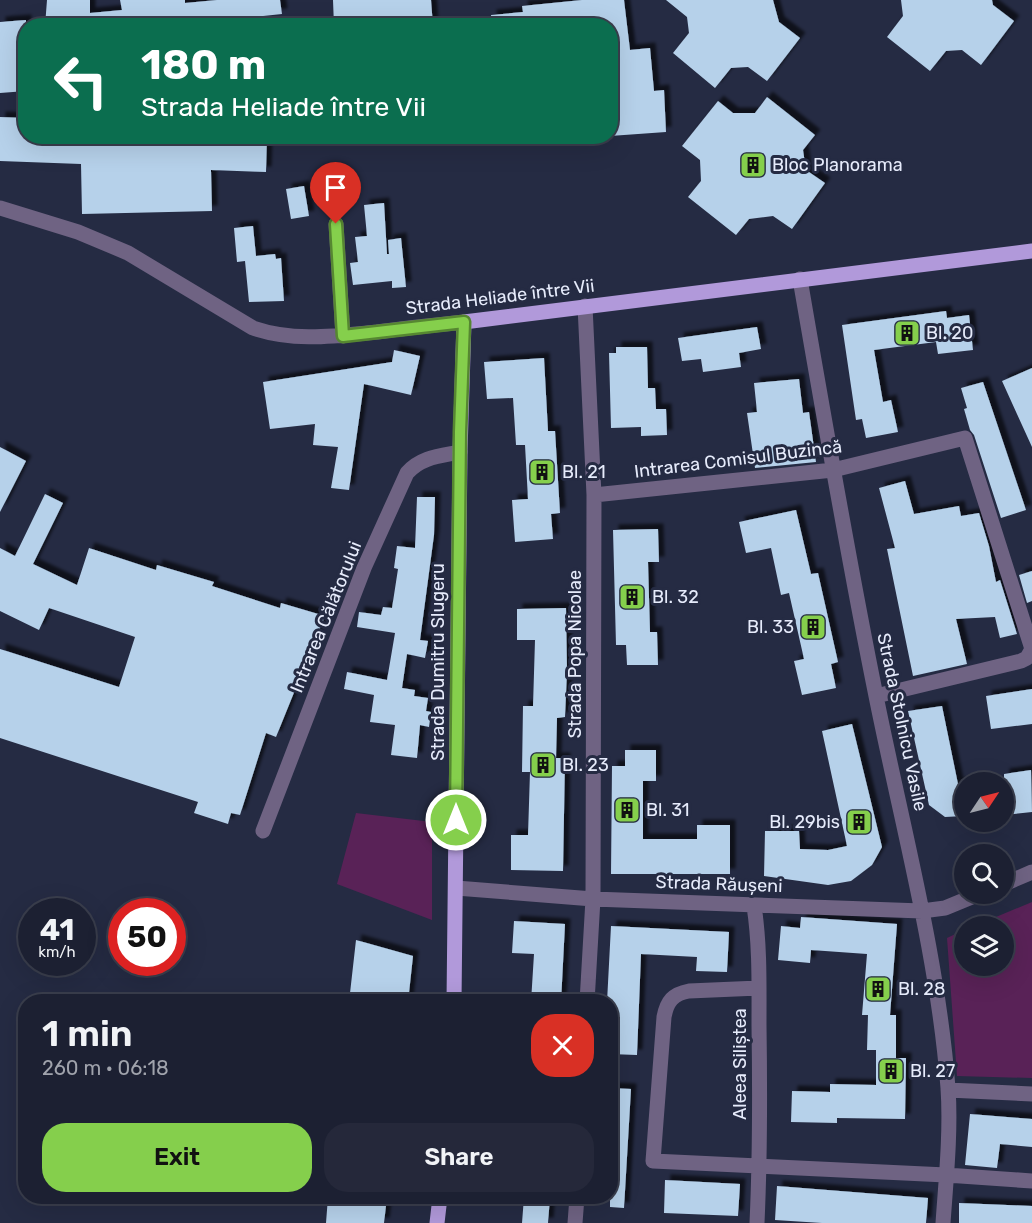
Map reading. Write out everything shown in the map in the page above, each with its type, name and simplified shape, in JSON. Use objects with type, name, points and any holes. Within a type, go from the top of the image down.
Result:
[{"type":"main road","name":"Strada Heliade între Vii","points":[[464,322],[1032,251]]},
{"type":"main road","name":"Strada Dumitru Slugeru","points":[[454,994],[460,452],[464,322]]},
{"type":"main road","points":[[437,1223],[439,1204]]},
{"type":"street","name":"Strada Heliade între Vii","points":[[0,208],[78,232],[128,253],[254,328],[271,334],[291,337],[343,336],[464,322]]},
{"type":"street","points":[[336,224],[343,336]]},
{"type":"street","name":"Strada Stolnicu Vasile","points":[[800,279],[876,696],[922,911],[937,993],[948,1090],[943,1223]]},
{"type":"street","name":"Strada Popa Nicolae","points":[[585,306],[594,495],[593,899],[587,994]]},
{"type":"street","name":"Intrarea Comisul Buzincă","points":[[594,495],[833,470],[965,438],[1032,644],[1030,654],[1021,661],[876,696]]},
{"type":"street","name":"Intrarea Călătorului","points":[[263,831],[364,568],[408,473],[414,465],[424,459],[460,452]]},
{"type":"street","points":[[1014,880],[1032,872]]},
{"type":"street","name":"Strada Răușeni","points":[[456,888],[593,899],[754,906],[922,911],[945,908],[955,904]]},
{"type":"street","name":"Aleea Siliștea","points":[[754,906],[759,988],[758,1223]]},
{"type":"street","points":[[759,988],[689,991],[679,993],[670,999],[664,1017],[653,1161],[1032,1181]]},
{"type":"street","points":[[948,1090],[1032,1094]]},
{"type":"street","points":[[575,1223],[576,1204]]},
{"type":"shaded area","points":[[356,813],[432,822],[432,920],[337,884]]},
{"type":"shaded area","points":[[1032,902],[1032,1078],[957,1076],[947,938],[954,935],[954,976],[1014,976],[1014,916],[998,916]]},
{"type":"building","points":[[47,0],[90,0],[90,13],[122,10],[120,0],[185,0],[185,3],[217,0],[280,0],[282,14],[245,18],[46,18]]},
{"type":"building","points":[[333,0],[431,0],[432,18],[334,18]]},
{"type":"building","points":[[582,0],[624,0],[630,50],[650,48],[654,91],[664,90],[666,132],[618,135],[618,18],[491,18],[491,15],[523,12],[522,6]]},
{"type":"building","points":[[666,0],[773,0],[779,22],[800,38],[767,81],[748,67],[731,68],[715,88],[673,53],[689,33],[687,17]]},
{"type":"building","points":[[901,0],[992,0],[993,5],[1014,21],[981,65],[962,50],[946,51],[930,71],[887,37],[903,16]]},
{"type":"building","points":[[18,21],[18,92],[0,93],[0,22]]},
{"type":"building","name":"Bloc Planorama","points":[[767,97],[815,135],[803,150],[806,170],[825,183],[792,229],[773,216],[749,219],[736,235],[688,197],[701,181],[700,160],[682,146],[718,101],[733,113],[755,113]]},
{"type":"building","points":[[0,117],[18,118],[18,144],[267,144],[266,172],[211,170],[212,211],[82,214],[81,164],[0,161]]},
{"type":"building","points":[[304,186],[309,216],[291,219],[286,189]]},
{"type":"building","points":[[384,203],[387,254],[389,254],[388,240],[401,238],[406,287],[392,288],[392,281],[353,285],[350,263],[358,262],[355,237],[367,236],[364,205]]},
{"type":"building","points":[[253,226],[256,256],[275,254],[276,259],[281,258],[284,301],[249,302],[245,261],[237,262],[234,228]]},
{"type":"building","name":"Bl. 20","points":[[946,311],[947,318],[969,315],[973,350],[938,354],[936,342],[874,350],[883,402],[891,400],[898,432],[866,438],[862,419],[856,420],[842,325]]},
{"type":"building","points":[[757,327],[761,349],[739,353],[741,367],[703,372],[701,359],[682,361],[678,338]]},
{"type":"building","points":[[616,347],[647,347],[648,388],[655,388],[656,409],[666,409],[667,435],[641,436],[641,427],[611,428],[609,353],[616,353]]},
{"type":"building","points":[[394,350],[420,356],[411,395],[364,384],[349,490],[331,488],[338,447],[313,445],[315,424],[270,429],[263,382],[392,362]]},
{"type":"building","name":"Bl. 21","points":[[544,358],[548,431],[555,431],[560,513],[551,514],[553,539],[515,542],[512,500],[528,499],[525,445],[516,445],[513,398],[487,399],[484,362]]},
{"type":"building","points":[[1032,368],[1032,447],[1002,381]]},
{"type":"building","points":[[799,379],[803,413],[809,412],[816,462],[755,468],[747,413],[757,412],[754,383]]},
{"type":"building","points":[[983,382],[1026,510],[1001,518],[974,435],[970,430],[961,388]]},
{"type":"building","points":[[0,447],[26,461],[0,512]]},
{"type":"building","points":[[905,481],[914,514],[959,506],[961,516],[979,513],[989,546],[996,582],[1000,580],[1017,634],[1000,638],[995,617],[956,619],[967,664],[913,676],[887,549],[895,548],[879,488]]},
{"type":"building","points":[[45,494],[63,503],[33,564],[77,585],[89,548],[156,570],[157,565],[214,582],[212,586],[280,608],[281,603],[325,616],[276,737],[266,733],[240,815],[231,813],[228,824],[194,813],[198,802],[0,738],[0,649],[119,687],[135,637],[49,608],[39,630],[0,611],[0,548],[15,556]]},
{"type":"building","points":[[417,497],[435,497],[434,535],[420,640],[428,641],[425,658],[407,654],[402,688],[415,690],[414,696],[428,698],[426,711],[431,712],[429,727],[420,725],[417,758],[391,755],[395,725],[370,722],[374,695],[344,689],[347,672],[387,680],[395,633],[357,627],[359,612],[381,615],[383,607],[392,608],[398,569],[394,568],[397,546],[415,548]]},
{"type":"building","name":"Bl. 33","points":[[796,510],[811,574],[818,573],[838,662],[831,664],[836,688],[802,695],[794,661],[804,659],[789,593],[781,595],[771,548],[746,553],[739,522]]},
{"type":"building","name":"Bl. 32","points":[[658,529],[659,562],[648,562],[650,632],[657,632],[658,665],[627,665],[626,645],[616,645],[613,530]]},
{"type":"building","points":[[1032,571],[1032,601],[1027,603],[1019,575]]},
{"type":"building","name":"Bl. 23","points":[[566,608],[565,717],[557,718],[556,758],[565,758],[563,871],[511,870],[511,835],[528,835],[530,772],[522,772],[523,706],[533,706],[535,640],[517,640],[517,609]]},
{"type":"building","points":[[1032,689],[1032,724],[991,729],[986,696]]},
{"type":"building","points":[[942,706],[956,772],[954,817],[945,817],[929,805],[908,711]]},
{"type":"building","points":[[852,724],[882,847],[872,865],[851,881],[828,885],[764,876],[765,831],[799,831],[800,849],[828,850],[847,846],[822,731]]},
{"type":"building","points":[[625,750],[656,750],[656,781],[643,781],[643,839],[697,839],[697,825],[730,825],[730,874],[611,874],[612,766],[625,766]]},
{"type":"building","points":[[1031,770],[1032,812],[1014,814],[1014,773]]},
{"type":"building","points":[[801,917],[897,924],[890,1015],[896,1015],[896,1058],[906,1058],[905,1119],[837,1118],[837,1123],[791,1122],[792,1091],[830,1092],[830,1084],[876,1085],[876,1050],[867,1050],[868,1015],[862,1015],[867,954],[811,950],[810,963],[778,960],[781,926],[800,928]]},
{"type":"building","points":[[514,921],[565,924],[561,994],[532,994],[534,954],[512,953]]},
{"type":"building","points":[[611,926],[729,932],[727,972],[696,971],[697,957],[641,954],[637,1055],[618,1054],[618,994],[607,994]]},
{"type":"building","points":[[356,940],[413,956],[409,994],[350,994]]},
{"type":"building","points":[[618,1088],[631,1089],[624,1208],[610,1207],[610,1204],[618,1204]]},
{"type":"building","points":[[970,1114],[1032,1119],[1032,1147],[1000,1144],[997,1168],[965,1165]]},
{"type":"building","points":[[665,1180],[740,1184],[738,1216],[664,1213]]},
{"type":"building","points":[[777,1186],[928,1198],[926,1223],[822,1223],[775,1220]]},
{"type":"building","points":[[959,1203],[1032,1206],[1032,1223],[959,1223]]},
{"type":"building","points":[[327,1204],[386,1204],[384,1223],[326,1223]]},
{"type":"building","points":[[523,1204],[549,1204],[548,1223],[522,1223]]},
{"type":"place","name":"Bloc Planorama","points":[[753,165]]},
{"type":"place","name":"Bl. 20","points":[[907,333]]},
{"type":"place","name":"Bl. 21","points":[[542,472]]},
{"type":"place","name":"Bl. 32","points":[[632,597]]},
{"type":"place","name":"Bl. 33","points":[[813,627]]},
{"type":"place","name":"Bl. 23","points":[[543,765]]},
{"type":"place","name":"Bl. 31","points":[[627,810]]},
{"type":"place","name":"Bl. 29bis","points":[[859,822]]},
{"type":"place","name":"Bl. 28","points":[[878,989]]},
{"type":"place","name":"Bl. 27","points":[[891,1071]]},
{"type":"route","points":[[336,224],[343,336],[464,322],[460,432],[456,820]]}]
